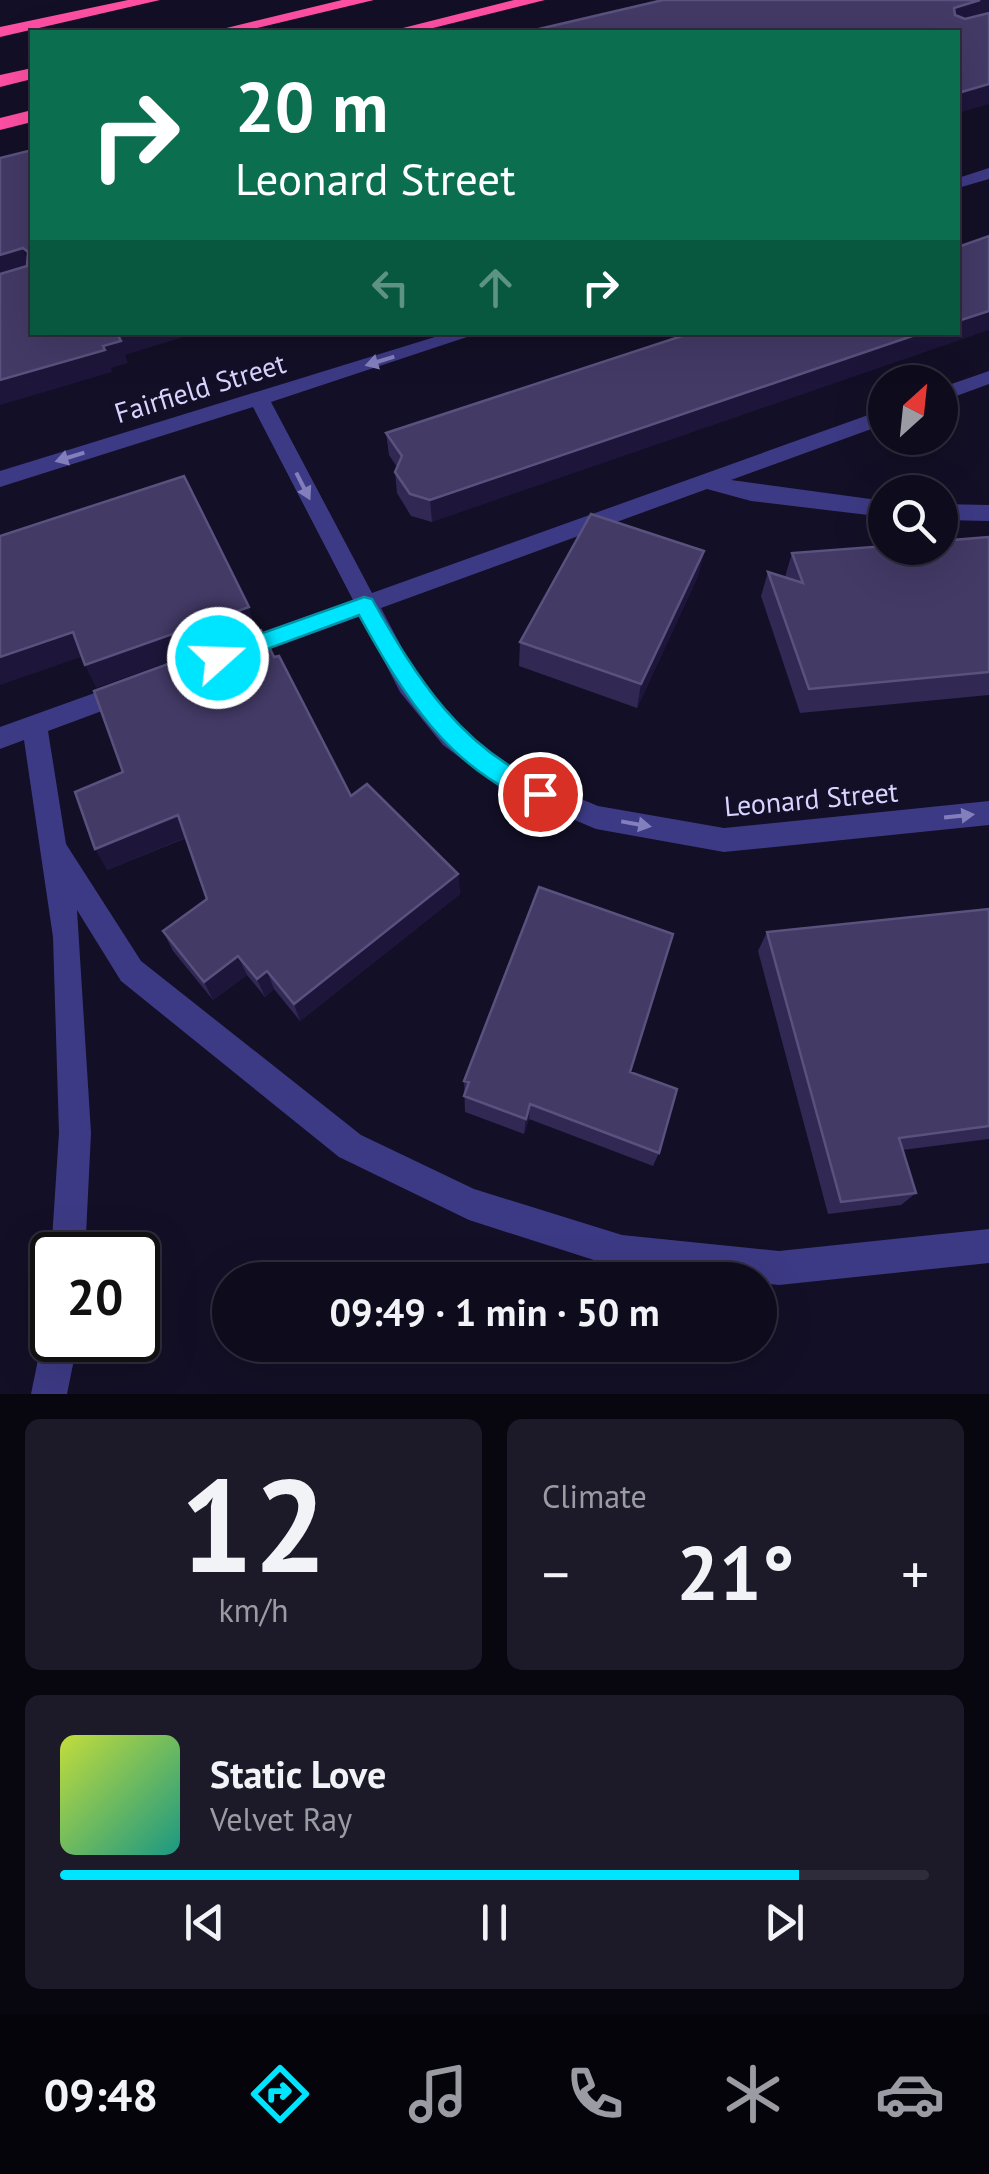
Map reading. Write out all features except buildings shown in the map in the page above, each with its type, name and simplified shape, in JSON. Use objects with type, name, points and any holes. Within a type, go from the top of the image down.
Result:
[{"type":"highway","points":[[0,32],[152,0]]},
{"type":"highway","points":[[228,30],[366,0]]},
{"type":"highway","points":[[405,30],[538,0]]},
{"type":"highway","points":[[0,81],[30,74]]},
{"type":"highway","points":[[0,124],[30,116]]},
{"type":"street","points":[[960,182],[989,173]]},
{"type":"street","name":"Fairfield Street","points":[[0,479],[463,335]]},
{"type":"street","points":[[958,388],[989,377]]},
{"type":"street","name":"Leonard Street","points":[[259,399],[408,685],[452,736],[512,782],[596,817],[724,840],[989,814]]},
{"type":"street","points":[[218,658],[868,422]]},
{"type":"street","points":[[707,481],[751,493],[868,507]]},
{"type":"street","points":[[958,513],[989,514]]},
{"type":"street","points":[[0,738],[144,685]]},
{"type":"street","points":[[34,725],[67,937],[75,1132],[69,1232]]},
{"type":"street","points":[[54,849],[131,971],[350,1146],[469,1204],[622,1252],[779,1268],[989,1246]]},
{"type":"street","points":[[50,1394],[56,1362]]},
{"type":"route","points":[[218,658],[364,605],[408,685],[452,736],[512,782],[540,794]]}]
